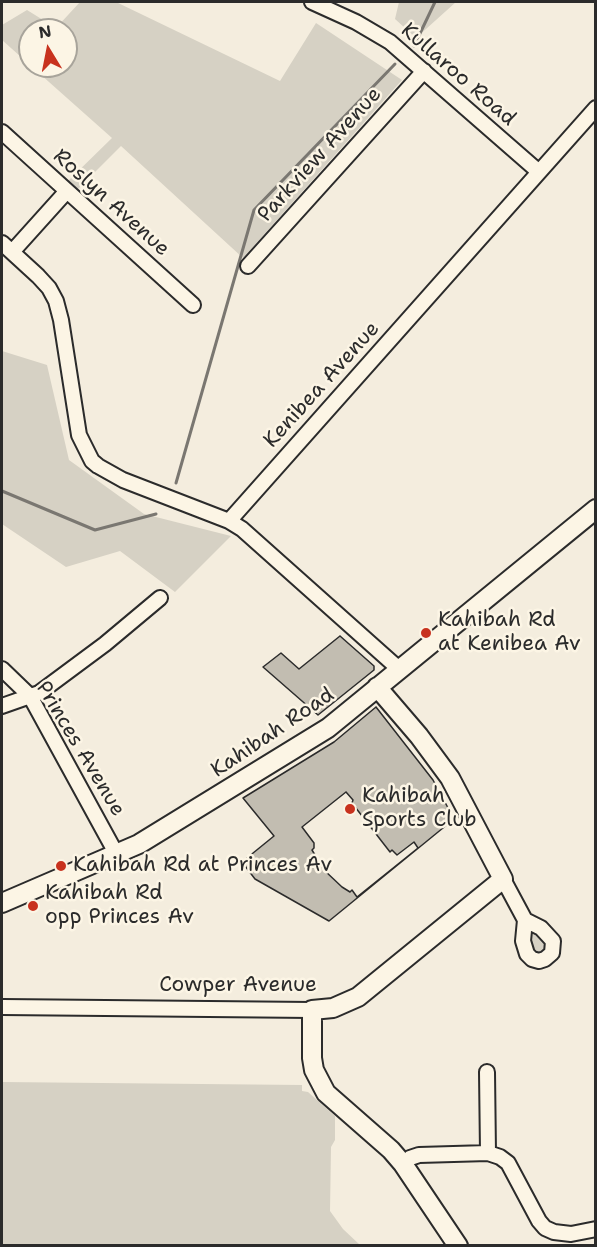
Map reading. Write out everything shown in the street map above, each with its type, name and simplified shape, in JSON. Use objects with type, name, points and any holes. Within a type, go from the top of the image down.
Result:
[{"type":"main road","name":"Kahibah Road","points":[[2,903],[117,855],[187,816],[328,728],[596,509]]},
{"type":"main road","points":[[377,687],[419,736],[450,778],[503,879]]},
{"type":"main road","name":"Cowper Avenue","points":[[312,1010],[333,1008],[358,997],[503,879]]},
{"type":"main road","points":[[312,1010],[310,1045],[314,1070],[319,1082],[326,1093],[391,1150],[403,1164],[458,1245]]},
{"type":"street","name":"Kullaroo Road","points":[[321,3],[390,42],[538,172]]},
{"type":"street","name":"Parkview Avenue","points":[[248,266],[424,71]]},
{"type":"street","name":"Kenibea Avenue","points":[[229,522],[596,108]]},
{"type":"street","name":"Roslyn Avenue","points":[[2,132],[193,305]]},
{"type":"street","points":[[66,192],[7,248],[43,282],[56,301],[79,435],[92,461],[123,480],[229,522],[251,536],[399,669]]},
{"type":"street","points":[[2,706],[39,693],[105,644],[160,598]]},
{"type":"street","name":"Princes Avenue","points":[[2,669],[30,696],[117,855]]},
{"type":"street","points":[[503,879],[525,920]]},
{"type":"street","name":"Cowper Avenue","points":[[2,1007],[312,1010]]},
{"type":"street","points":[[487,1072],[488,1153]]},
{"type":"street","points":[[403,1164],[410,1158],[420,1155],[488,1153],[508,1163],[545,1228],[554,1232],[571,1234],[596,1228]]},
{"type":"shaded area","points":[[80,2],[116,2],[280,81],[316,23],[402,80],[243,258],[121,146],[78,189],[68,181],[112,138],[44,78],[78,78],[78,18],[65,18]]},
{"type":"shaded area","points":[[399,2],[456,2],[416,38],[395,19]]},
{"type":"shaded area","points":[[27,10],[40,18],[18,18],[18,54],[2,40],[2,25]]},
{"type":"shaded area","points":[[2,351],[47,365],[69,460],[144,514],[231,536],[175,592],[120,551],[66,567],[2,524]]},
{"type":"shaded area","points":[[527,925],[548,941],[548,952],[537,955],[530,949]]},
{"type":"shaded area","points":[[2,1082],[302,1085],[302,1091],[308,1092],[335,1116],[335,1140],[331,1147],[330,1211],[343,1229],[360,1245],[2,1245]]},
{"type":"building","points":[[340,636],[374,666],[374,670],[318,715],[263,667],[281,653],[299,669]]},
{"type":"building","name":"Kahibah Sports Club","points":[[376,707],[433,780],[454,819],[329,921],[255,879],[242,862],[274,836],[243,798],[334,742]]},
{"type":"building","points":[[346,792],[390,852],[392,850],[397,855],[414,842],[418,848],[357,897],[352,890],[350,892],[342,887],[324,870],[312,850],[314,843],[302,827]]},
{"type":"waterway","points":[[414,46],[435,2]]},
{"type":"waterway","points":[[176,483],[254,210],[395,64]]},
{"type":"waterway","points":[[2,491],[95,530],[156,514]]},
{"type":"place","name":"Kahibah Rd at Kenibea Av","points":[[426,633]]},
{"type":"place","name":"Kahibah Sports Club","points":[[350,809]]},
{"type":"place","name":"Kahibah Rd at Princes Av","points":[[61,866]]},
{"type":"place","name":"Kahibah Rd opp Princes Av","points":[[33,906]]}]
